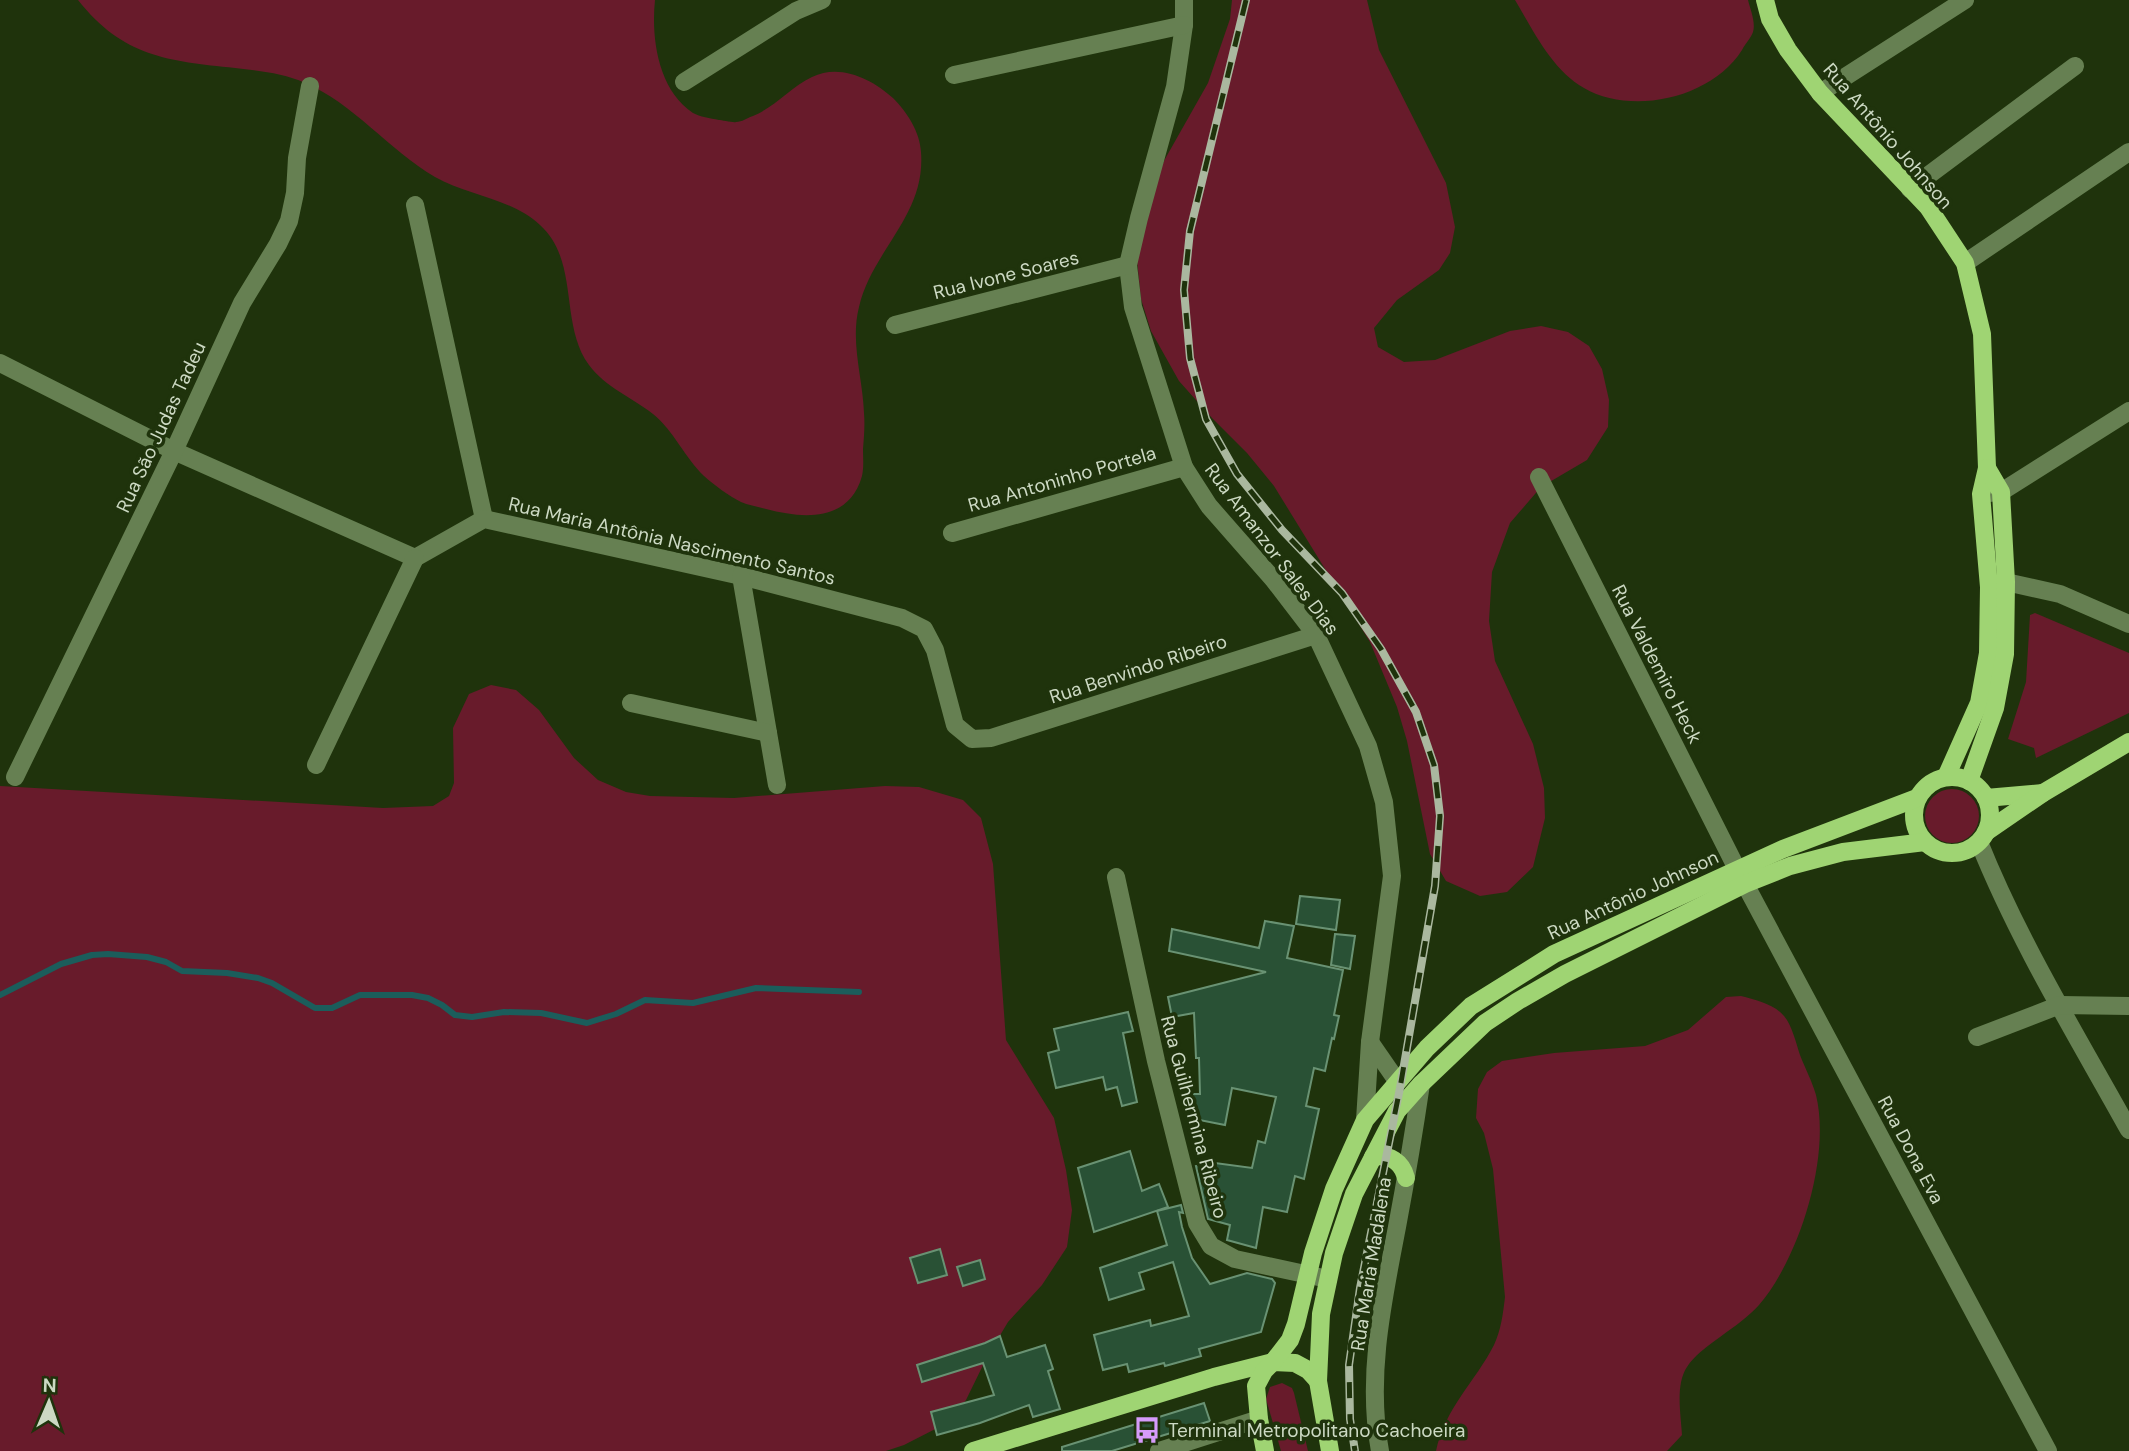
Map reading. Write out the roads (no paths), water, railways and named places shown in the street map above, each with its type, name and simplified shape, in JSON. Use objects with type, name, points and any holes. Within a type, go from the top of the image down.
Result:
[{"type":"main road","name":"Rua Antônio Johnson","points":[[1765,0],[1770,19],[1788,50],[1820,93],[1927,207],[1965,263],[1982,334],[1987,468],[1982,494],[1989,587],[1988,653],[1979,703],[1946,777]]},
{"type":"main road","name":"Rua Antônio Johnson","points":[[1969,781],[1995,708],[2005,654],[2007,582],[2001,492],[1987,468]]},
{"type":"main road","points":[[1983,837],[1990,821],[1990,809],[1979,788],[1969,781],[1946,777],[1934,781],[1917,798],[1914,821],[1925,842],[1946,853],[1970,849],[2043,793],[2126,746]]},
{"type":"main road","points":[[1986,798],[2043,793]]},
{"type":"main road","name":"Rua Antônio Johnson","points":[[1256,1390],[1264,1371],[1290,1339],[1334,1189],[1365,1120],[1397,1080],[1471,1006],[1555,954],[1741,877],[1917,798]]},
{"type":"main road","name":"Rua Antônio Johnson","points":[[1330,1451],[1318,1381],[1319,1332],[1334,1253],[1354,1194],[1373,1157],[1397,1111],[1421,1084],[1485,1023],[1518,1001],[1741,877],[1843,852],[1925,842]]},
{"type":"main road","points":[[1373,1157],[1394,1159],[1406,1178]]},
{"type":"main road","points":[[973,1451],[1214,1377],[1273,1362],[1291,1362],[1302,1366],[1318,1381]]},
{"type":"main road","points":[[1214,1377],[1256,1390],[1265,1451]]},
{"type":"street","points":[[684,82],[794,5],[822,0]]},
{"type":"street","name":"Rua Amanzor Sales Dias","points":[[1184,0],[1184,25],[1175,87],[1128,265],[1133,307],[1184,467],[1209,506],[1273,579],[1316,635],[1368,746],[1384,802],[1392,876],[1370,1042],[1365,1120]]},
{"type":"street","points":[[1820,93],[1965,0]]},
{"type":"street","points":[[954,75],[1184,25]]},
{"type":"street","points":[[1910,189],[2075,66]]},
{"type":"street","name":"Rua São Judas Tadeu","points":[[15,777],[174,451],[242,303],[289,221],[310,86]]},
{"type":"street","points":[[1965,263],[2129,152]]},
{"type":"street","points":[[415,205],[484,519]]},
{"type":"street","name":"Rua Ivone Soares","points":[[895,325],[1128,265]]},
{"type":"street","points":[[0,363],[174,451],[415,558],[316,765]]},
{"type":"street","points":[[1982,494],[2001,492],[2129,411]]},
{"type":"street","name":"Rua Antoninho Portela","points":[[952,533],[1184,467]]},
{"type":"street","name":"Rua Valdemiro Heck","points":[[1539,478],[1741,877]]},
{"type":"street","name":"Rua Maria Antônia Nascimento Santos","points":[[415,558],[484,519],[741,576],[902,618],[924,629],[935,650],[955,725],[972,738]]},
{"type":"street","points":[[741,576],[776,785]]},
{"type":"street","points":[[2007,582],[2060,594],[2129,624]]},
{"type":"street","name":"Rua Benvindo Ribeiro","points":[[972,738],[991,737],[1316,635]]},
{"type":"street","points":[[631,703],[768,733]]},
{"type":"street","points":[[1983,837],[1994,879],[2129,1130]]},
{"type":"street","name":"Rua Guilhermina Ribeiro","points":[[1115,877],[1156,1061],[1197,1223],[1211,1246],[1235,1259],[1328,1279]]},
{"type":"street","name":"Rua Dona Eva","points":[[1741,877],[2048,1451]]},
{"type":"street","points":[[1977,1037],[2060,1005],[2129,1006]]},
{"type":"street","points":[[1370,1042],[1397,1080]]},
{"type":"street","name":"Rua Maria Madalena","points":[[1380,1451],[1373,1380],[1387,1279],[1412,1149],[1421,1084]]},
{"type":"street","points":[[1159,1451],[1259,1419]]},
{"type":"waterway","points":[[0,995],[61,964],[92,955],[108,954],[147,957],[166,962],[182,971],[227,973],[258,978],[315,1008],[332,1008],[360,995],[412,995],[428,998],[455,1015],[472,1017],[504,1012],[541,1013],[587,1023],[616,1014],[645,1000],[693,1003],[756,988],[859,992]]},
{"type":"railway","points":[[1246,0],[1190,231],[1184,290],[1190,358],[1206,419],[1237,474],[1282,530],[1342,593],[1381,649],[1416,712],[1434,765],[1440,816],[1435,886],[1400,1088],[1360,1288],[1349,1365],[1350,1419],[1355,1451]]},
{"type":"place","name":"Terminal Metropolitano Cachoeira","points":[[1147,1430]]}]
